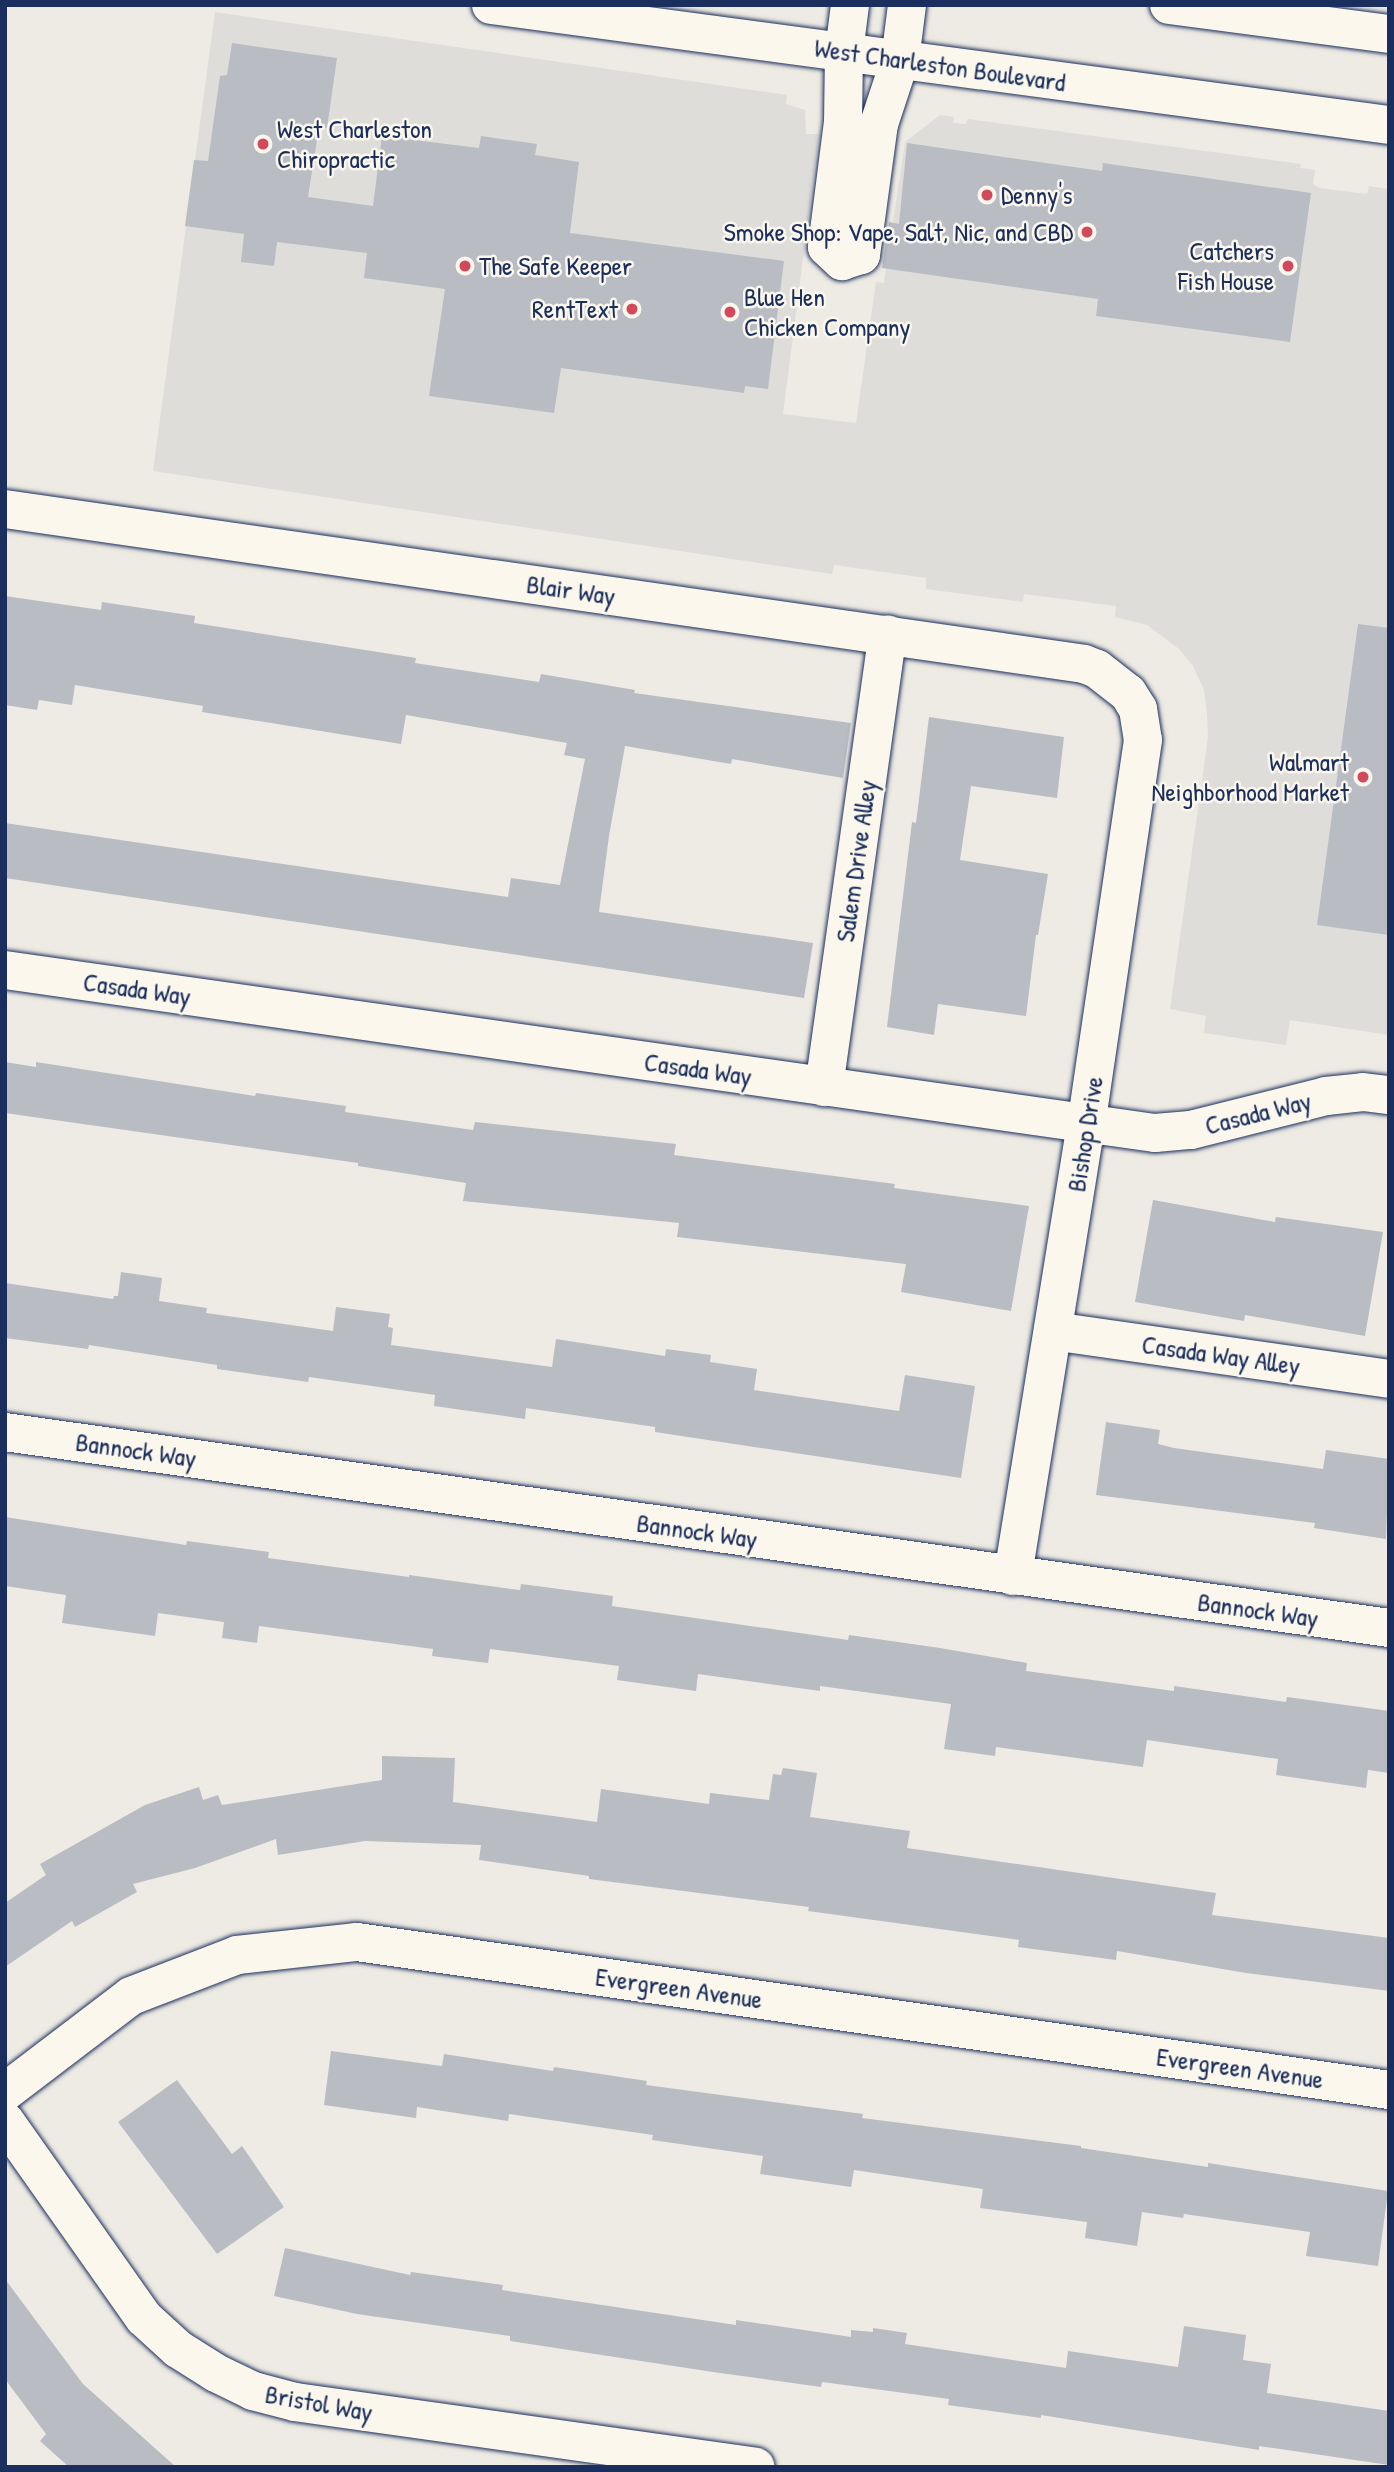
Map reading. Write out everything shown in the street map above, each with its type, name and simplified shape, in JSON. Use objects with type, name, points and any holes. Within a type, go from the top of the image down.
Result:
[{"type":"street","name":"West Charleston Boulevard","points":[[491,5],[1389,125]]},
{"type":"street","points":[[850,5],[844,52],[843,122],[827,247],[842,261],[861,255],[879,124],[900,60],[907,5]]},
{"type":"street","points":[[1169,5],[1389,34]]},
{"type":"street","name":"Blair Way","points":[[5,509],[1084,664],[1097,668],[1128,693]]},
{"type":"street","name":"Salem Drive Alley","points":[[824,1087],[888,635]]},
{"type":"street","name":"Bishop Drive","points":[[1013,1576],[1087,1124],[1143,740],[1138,709],[1128,693]]},
{"type":"street","name":"Casada Way","points":[[5,970],[1155,1133],[1191,1130],[1326,1096],[1363,1092],[1389,1095]]},
{"type":"street","name":"Casada Way Alley","points":[[1053,1331],[1389,1379]]},
{"type":"street","name":"Bannock Way","points":[[5,1432],[1389,1628]]},
{"type":"street","name":"Evergreen Avenue","points":[[5,2092],[131,1996],[237,1955],[357,1942],[1389,2090]]},
{"type":"street","name":"Bristol Way","points":[[5,2121],[144,2318],[178,2349],[216,2373],[253,2391],[295,2402],[755,2467]]},
{"type":"shaded area","points":[[215,12],[787,95],[786,104],[805,110],[806,134],[819,134],[783,414],[856,423],[876,282],[884,283],[905,142],[940,115],[954,117],[953,123],[966,124],[968,119],[1301,164],[1300,168],[1315,170],[1313,184],[1319,188],[1367,194],[1369,186],[1389,189],[1389,1035],[1290,1020],[1286,1045],[1204,1033],[1206,1016],[1170,1009],[1208,737],[1204,690],[1193,666],[1179,649],[1147,625],[1115,617],[1116,606],[1024,594],[1023,602],[926,589],[926,578],[834,565],[832,574],[153,471]]},
{"type":"building","points":[[232,43],[337,58],[327,128],[319,127],[308,197],[373,206],[382,136],[479,148],[481,136],[537,144],[535,155],[579,162],[570,233],[784,261],[768,389],[745,386],[744,393],[561,368],[554,413],[429,396],[445,289],[364,278],[367,253],[277,242],[274,266],[241,262],[244,234],[185,226],[194,160],[208,161],[220,76],[227,75]]},
{"type":"building","points":[[907,143],[1102,171],[1103,163],[1311,193],[1290,342],[1096,316],[1098,299],[882,268],[889,222],[899,224]]},
{"type":"building","points":[[5,596],[101,610],[102,602],[195,616],[194,623],[416,658],[415,663],[539,682],[541,674],[635,690],[634,693],[851,723],[843,778],[732,759],[731,764],[625,746],[609,836],[599,912],[813,943],[804,998],[5,878],[5,823],[508,897],[511,878],[560,885],[585,759],[564,755],[567,743],[406,715],[401,744],[202,712],[203,706],[75,685],[72,705],[39,700],[37,710],[5,705]]},
{"type":"building","name":"Walmart Neighborhood Market","points":[[1358,624],[1389,628],[1389,935],[1317,925]]},
{"type":"building","points":[[929,717],[1064,737],[1057,798],[971,786],[960,860],[1048,874],[1036,935],[1026,1016],[938,1004],[934,1035],[887,1027],[912,822],[916,823]]},
{"type":"building","points":[[5,1062],[36,1067],[36,1062],[255,1096],[256,1093],[346,1106],[345,1112],[473,1130],[475,1122],[676,1144],[674,1155],[895,1184],[894,1188],[1029,1206],[1011,1311],[901,1292],[906,1264],[677,1237],[679,1223],[463,1201],[466,1183],[358,1166],[358,1163],[5,1113]]},
{"type":"building","points":[[1153,1200],[1275,1222],[1276,1217],[1383,1232],[1365,1336],[1245,1315],[1244,1321],[1135,1302]]},
{"type":"building","points":[[121,1272],[162,1278],[159,1301],[207,1308],[206,1313],[333,1331],[336,1307],[390,1314],[388,1327],[393,1328],[391,1345],[552,1367],[556,1339],[665,1356],[666,1349],[711,1355],[710,1362],[757,1369],[754,1390],[899,1411],[905,1375],[975,1386],[961,1478],[655,1432],[655,1427],[526,1408],[525,1419],[434,1406],[435,1395],[309,1377],[308,1382],[217,1369],[217,1365],[89,1345],[88,1349],[5,1338],[5,1283],[113,1299],[118,1296]]},
{"type":"building","points":[[1106,1422],[1160,1430],[1158,1444],[1174,1448],[1323,1469],[1326,1450],[1389,1459],[1386,1539],[1314,1528],[1315,1523],[1096,1495]]},
{"type":"building","points":[[5,1517],[186,1545],[187,1541],[269,1552],[268,1558],[409,1577],[520,1590],[521,1584],[613,1596],[612,1606],[848,1640],[849,1635],[940,1648],[1027,1663],[1026,1671],[1174,1691],[1174,1686],[1286,1702],[1287,1697],[1389,1711],[1389,1773],[1368,1770],[1366,1788],[1276,1775],[1278,1759],[1147,1740],[1143,1767],[996,1747],[995,1756],[944,1749],[951,1704],[820,1686],[820,1691],[698,1674],[696,1691],[617,1680],[619,1666],[490,1649],[488,1663],[432,1656],[433,1649],[259,1626],[257,1643],[222,1638],[224,1622],[158,1613],[155,1636],[62,1623],[66,1595],[5,1586]]},
{"type":"building","points":[[382,1756],[455,1758],[453,1802],[597,1822],[601,1789],[709,1804],[710,1793],[769,1800],[773,1774],[781,1775],[783,1768],[817,1773],[810,1817],[910,1831],[907,1848],[1216,1893],[1212,1915],[1389,1938],[1389,1991],[1246,1973],[1117,1951],[1116,1960],[1018,1947],[1019,1940],[808,1911],[809,1907],[589,1879],[589,1876],[479,1860],[481,1845],[365,1841],[278,1855],[276,1839],[195,1868],[133,1884],[137,1892],[75,1927],[72,1921],[5,1967],[5,1903],[46,1875],[40,1864],[145,1805],[199,1787],[203,1800],[218,1795],[222,1805],[382,1780]]},
{"type":"building","points":[[331,2051],[442,2066],[444,2054],[553,2071],[554,2067],[647,2081],[646,2085],[863,2114],[862,2118],[1081,2146],[1208,2167],[1208,2163],[1388,2191],[1378,2266],[1306,2256],[1310,2232],[1184,2214],[1183,2218],[1142,2212],[1137,2246],[1085,2238],[1087,2222],[980,2208],[983,2189],[854,2170],[851,2187],[760,2174],[763,2156],[652,2140],[653,2135],[509,2114],[508,2121],[417,2107],[416,2118],[324,2105]]},
{"type":"building","points":[[177,2080],[232,2154],[242,2146],[284,2207],[217,2254],[118,2122]]},
{"type":"building","points":[[285,2248],[410,2275],[411,2272],[503,2285],[502,2290],[736,2325],[736,2320],[851,2337],[851,2330],[873,2332],[873,2328],[907,2333],[905,2344],[1066,2368],[1068,2351],[1178,2367],[1184,2326],[1246,2335],[1243,2360],[1271,2364],[1267,2393],[1389,2411],[1389,2465],[1259,2446],[1259,2450],[1041,2415],[1041,2418],[948,2405],[949,2399],[822,2382],[821,2387],[713,2372],[510,2341],[510,2336],[357,2314],[274,2296]]},
{"type":"building","points":[[5,2279],[83,2384],[176,2467],[69,2467],[40,2441],[46,2434],[5,2379]]},
{"type":"place","name":"West Charleston Chiropractic","points":[[263,144]]},
{"type":"place","name":"Denny's","points":[[987,195]]},
{"type":"place","name":"Smoke Shop: Vape, Salt, Nic, and CBD","points":[[1087,232]]},
{"type":"place","name":"The Safe Keeper","points":[[465,266]]},
{"type":"place","name":"Catchers Fish House","points":[[1288,266]]},
{"type":"place","name":"RentText","points":[[632,309]]},
{"type":"place","name":"Blue Hen Chicken Company","points":[[730,312]]},
{"type":"place","name":"Walmart Neighborhood Market","points":[[1363,777]]}]
